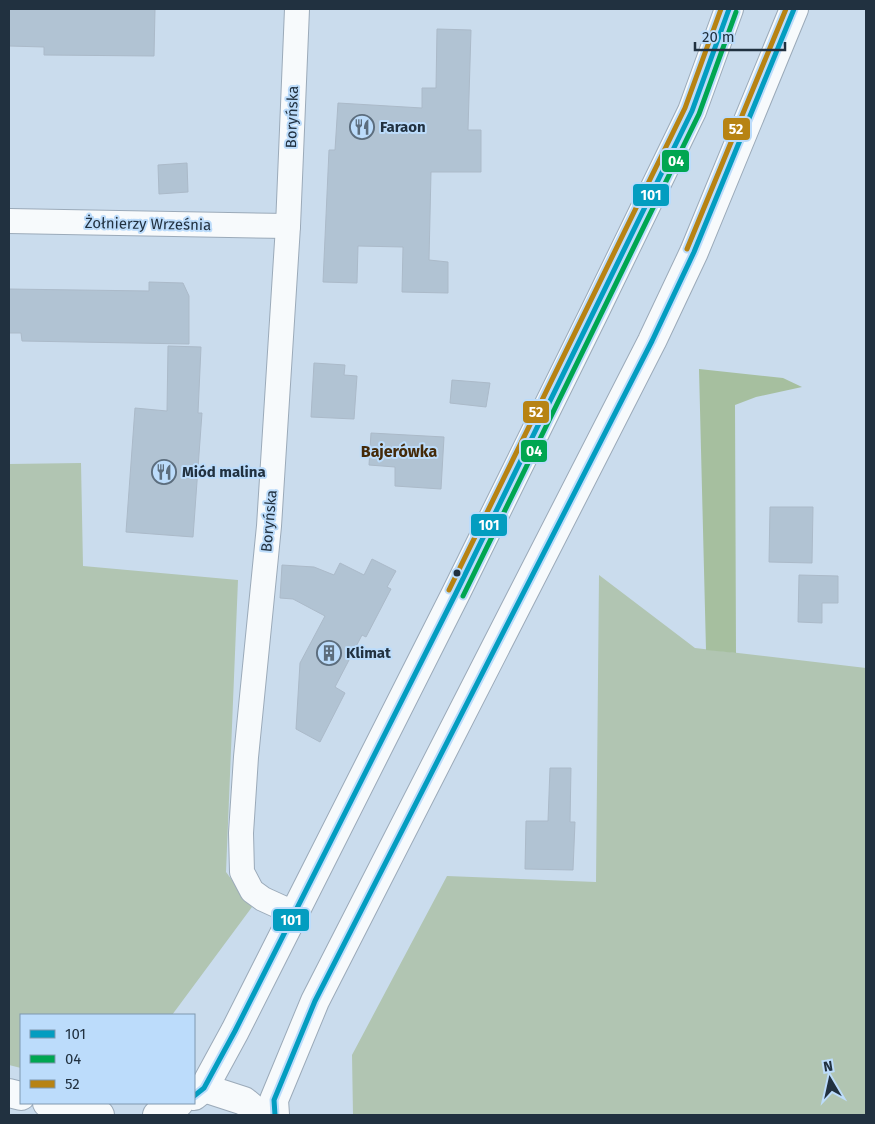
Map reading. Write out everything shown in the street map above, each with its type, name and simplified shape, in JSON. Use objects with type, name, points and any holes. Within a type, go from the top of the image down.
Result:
[{"type":"street","name":"Boryńska","points":[[296,914],[252,891],[242,872],[241,833],[246,757],[269,526],[288,226],[297,9]]},
{"type":"street","points":[[262,1115],[244,1102],[199,1092],[296,914],[456,593],[692,111],[729,9]]},
{"type":"street","points":[[275,1115],[274,1100],[315,1001],[652,341],[694,252],[794,9]]},
{"type":"street","name":"Żołnierzy Września","points":[[9,221],[288,226]]},
{"type":"street","points":[[51,1104],[100,1115]]},
{"type":"street","points":[[157,1115],[177,1104]]},
{"type":"green space","points":[[699,369],[783,378],[802,387],[756,397],[735,405],[736,653],[706,650]]},
{"type":"green space","points":[[81,463],[83,566],[238,580],[226,872],[252,907],[173,1014],[20,1014],[20,1068],[9,1065],[9,464]]},
{"type":"green space","points":[[599,575],[695,648],[866,668],[866,1115],[353,1115],[352,1055],[447,876],[596,882]]},
{"type":"building","points":[[9,9],[155,9],[154,56],[44,55],[44,47],[9,46]]},
{"type":"building","points":[[437,29],[471,30],[468,130],[481,130],[481,172],[431,172],[429,260],[448,262],[448,293],[402,292],[403,247],[358,246],[357,283],[323,282],[329,150],[335,150],[338,103],[422,108],[422,88],[436,88]]},
{"type":"building","points":[[187,163],[188,192],[159,194],[158,165]]},
{"type":"building","points":[[149,282],[183,283],[189,296],[189,344],[22,341],[21,333],[9,333],[9,289],[149,291]]},
{"type":"building","name":"Miód malina","points":[[168,346],[201,347],[198,413],[202,413],[193,537],[126,532],[135,408],[167,411]]},
{"type":"building","points":[[314,363],[345,365],[344,375],[357,376],[354,419],[311,417]]},
{"type":"building","points":[[452,380],[490,383],[486,407],[450,403]]},
{"type":"building","points":[[371,433],[444,437],[441,489],[395,486],[395,467],[369,465]]},
{"type":"building","points":[[770,507],[813,507],[812,563],[769,562]]},
{"type":"building","name":"Klimat","points":[[372,559],[396,571],[387,587],[391,589],[366,637],[362,635],[335,687],[345,693],[320,742],[296,729],[300,663],[325,616],[293,599],[280,598],[282,565],[314,567],[334,575],[340,563],[364,575]]},
{"type":"building","points":[[799,575],[838,576],[838,603],[822,603],[822,623],[798,622]]},
{"type":"building","points":[[550,768],[571,768],[570,822],[575,822],[573,870],[525,869],[526,821],[548,821]]},
{"type":"transit line","name":"52","points":[[449,590],[685,108],[721,9]]},
{"type":"transit line","name":"101","points":[[195,1095],[204,1088],[235,1031],[456,593],[692,111],[729,9]]},
{"type":"transit line","name":"52","points":[[687,249],[786,9]]},
{"type":"transit line","name":"101","points":[[275,1115],[274,1100],[315,1001],[652,341],[694,252],[794,9]]},
{"type":"transit line","name":"04","points":[[463,596],[699,114],[736,12]]},
{"type":"place","name":"Faraon","points":[[362,127]]},
{"type":"place","name":"Miód malina","points":[[164,472]]},
{"type":"place","name":"Klimat","points":[[329,653]]},
{"type":"district","name":"Bajerówka","points":[[399,451]]}]
